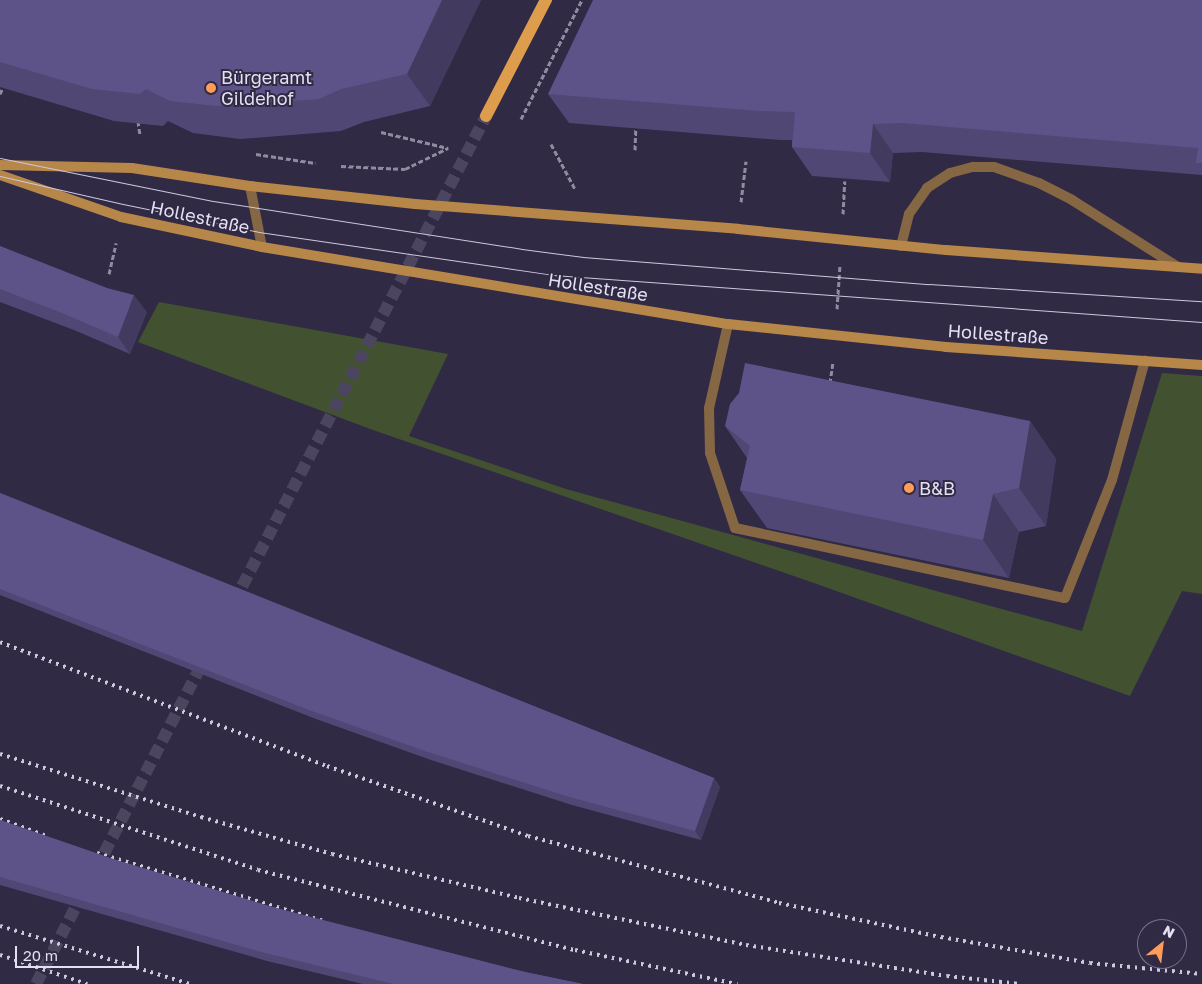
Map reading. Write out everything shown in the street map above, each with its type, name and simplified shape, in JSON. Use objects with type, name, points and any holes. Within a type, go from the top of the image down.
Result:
[{"type":"main road","points":[[486,116],[546,0]]},
{"type":"main road","name":"Hollestraße","points":[[0,165],[132,168],[250,186],[415,204],[738,229],[902,246],[1202,269]]},
{"type":"main road","name":"Hollestraße","points":[[0,175],[121,217],[262,247],[728,324],[946,347],[1202,365]]},
{"type":"lane","points":[[902,246],[909,214],[927,188],[950,173],[973,167],[994,167],[1039,183],[1072,200],[1178,268]]},
{"type":"lane","points":[[250,186],[262,247]]},
{"type":"lane","points":[[728,324],[709,408],[710,453],[735,528],[1065,598],[1112,480],[1145,360]]},
{"type":"path","points":[[521,119],[582,0]]},
{"type":"path","points":[[0,94],[8,76]]},
{"type":"path","points":[[137,113],[140,135]]},
{"type":"path","points":[[634,150],[635,119]]},
{"type":"path","points":[[332,166],[405,169],[448,148],[381,132]]},
{"type":"path","points":[[551,144],[590,218]]},
{"type":"path","points":[[256,154],[323,164]]},
{"type":"path","points":[[738,229],[746,161]]},
{"type":"path","points":[[830,384],[836,335],[845,181]]},
{"type":"green space","points":[[159,302],[448,354],[409,436],[566,489],[1082,631],[1162,373],[1202,376],[1202,594],[1182,591],[1130,696],[814,583],[373,430],[138,342]]},
{"type":"building","points":[[0,0],[442,0],[407,74],[341,89],[319,99],[217,106],[170,101],[146,89],[140,94],[92,89],[0,62]]},
{"type":"building","points":[[593,0],[1202,0],[1202,163],[1196,163],[1198,148],[902,123],[873,124],[870,153],[792,147],[795,112],[759,111],[548,94]]},
{"type":"building","points":[[0,246],[107,288],[134,295],[118,337],[0,289]]},
{"type":"building","name":"B&B","points":[[745,363],[1030,421],[1019,488],[993,494],[983,540],[740,490],[750,446],[725,426],[730,404],[739,393]]},
{"type":"building","points":[[0,493],[714,778],[695,831],[566,796],[425,751],[309,710],[0,589]]},
{"type":"building","points":[[0,820],[116,860],[276,908],[525,972],[583,984],[394,984],[261,952],[0,877]]},
{"type":"tunnel","points":[[234,602],[486,116]]},
{"type":"tunnel","points":[[96,869],[205,658]]},
{"type":"tunnel","points":[[36,984],[83,893]]},
{"type":"tram line","points":[[0,158],[213,201],[583,257],[929,284],[1202,301]]},
{"type":"tram line","points":[[0,176],[259,232],[553,275],[1202,322]]},
{"type":"railway","points":[[0,642],[327,766],[528,836],[779,903],[941,937],[1090,963],[1202,974]]},
{"type":"railway","points":[[0,754],[201,817],[332,854],[519,898],[746,945],[947,976],[1019,984]]},
{"type":"railway","points":[[0,786],[258,870],[575,950],[737,984]]},
{"type":"railway","points":[[0,819],[47,836]]},
{"type":"railway","points":[[97,853],[324,921]]},
{"type":"railway","points":[[0,926],[190,984]]},
{"type":"railway","points":[[0,955],[87,984]]},
{"type":"place","name":"Bürgeramt Gildehof","points":[[211,88]]},
{"type":"place","name":"B&B","points":[[909,488]]}]
